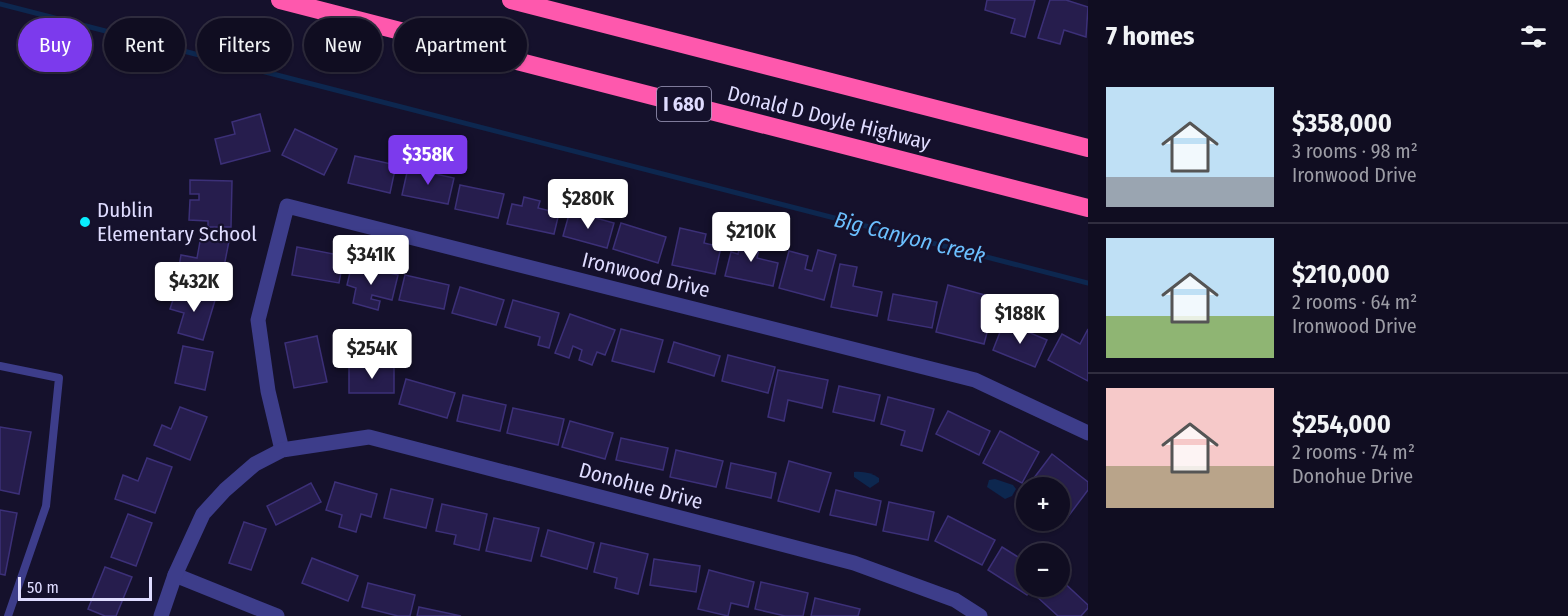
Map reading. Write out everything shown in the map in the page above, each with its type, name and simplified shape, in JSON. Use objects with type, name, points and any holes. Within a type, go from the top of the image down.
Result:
[{"type":"highway","name":"Donald D Doyle Highway","points":[[280,0],[1088,208]]},
{"type":"highway","name":"Donald D Doyle Highway","points":[[511,0],[1088,148]]},
{"type":"street","name":"Ironwood Drive","points":[[282,450],[268,392],[258,320],[287,206],[975,380],[1088,433]]},
{"type":"street","name":"Donohue Drive","points":[[161,616],[175,575],[203,514],[225,490],[255,464],[282,450],[369,437],[854,563],[955,600],[980,616]]},
{"type":"street","points":[[175,575],[277,616]]},
{"type":"lane","points":[[0,366],[59,378],[46,506],[8,616]]},
{"type":"water","points":[[359,334],[375,338],[378,350],[366,353],[364,349],[353,344],[353,338]]},
{"type":"water","points":[[854,472],[873,475],[879,478],[879,482],[870,488],[854,477]]},
{"type":"water","points":[[995,479],[1013,485],[1016,489],[1012,496],[1005,499],[987,487],[989,480]]},
{"type":"building","points":[[987,0],[1035,0],[1025,37],[1011,33],[1015,19],[985,10]]},
{"type":"building","points":[[1050,0],[1066,0],[1088,7],[1086,37],[1064,30],[1060,44],[1038,38]]},
{"type":"building","points":[[260,114],[270,151],[221,164],[215,139],[235,134],[232,122]]},
{"type":"building","points":[[295,129],[337,149],[324,175],[282,155]]},
{"type":"building","points":[[355,156],[396,165],[390,193],[348,183]]},
{"type":"building","points":[[408,168],[454,178],[448,204],[402,195]]},
{"type":"building","points":[[190,180],[232,181],[231,227],[208,227],[208,221],[189,220],[190,200],[199,200],[199,194],[190,194]]},
{"type":"building","points":[[460,185],[504,194],[498,218],[455,209]]},
{"type":"building","points":[[524,197],[540,201],[538,208],[559,213],[554,234],[507,224],[512,204],[522,206]]},
{"type":"building","points":[[570,211],[614,223],[607,248],[563,236]]},
{"type":"building","points":[[621,223],[666,237],[658,263],[613,249]]},
{"type":"building","points":[[680,228],[706,234],[704,243],[721,247],[715,274],[672,265]]},
{"type":"building","points":[[743,232],[762,236],[757,258],[778,263],[773,286],[725,276],[731,252],[738,254]]},
{"type":"building","points":[[201,236],[229,241],[220,287],[191,282],[192,275],[178,273],[181,255],[197,258]]},
{"type":"building","points":[[297,247],[344,256],[339,283],[292,275]]},
{"type":"building","points":[[818,250],[836,255],[824,300],[779,288],[789,251],[808,256],[805,269],[812,271]]},
{"type":"building","points":[[352,264],[398,275],[392,300],[372,295],[371,299],[380,301],[378,310],[353,303],[356,288],[347,285]]},
{"type":"building","points":[[840,264],[857,267],[853,286],[882,292],[877,316],[831,307]]},
{"type":"building","points":[[405,275],[449,285],[444,309],[399,300]]},
{"type":"building","points":[[948,285],[996,298],[984,344],[936,332]]},
{"type":"building","points":[[460,287],[504,300],[496,325],[452,313]]},
{"type":"building","points":[[176,291],[197,298],[199,292],[216,297],[203,340],[178,333],[184,313],[170,309]]},
{"type":"building","points":[[893,294],[937,302],[932,328],[888,320]]},
{"type":"building","points":[[513,300],[559,313],[549,348],[538,345],[540,337],[505,327]]},
{"type":"building","points":[[570,314],[615,330],[605,355],[597,352],[592,365],[579,360],[582,350],[573,346],[569,358],[555,353]]},
{"type":"building","points":[[1004,322],[1047,340],[1035,367],[993,350]]},
{"type":"building","points":[[621,329],[663,340],[654,372],[612,361]]},
{"type":"building","points":[[1088,329],[1088,381],[1048,360],[1062,334],[1080,344]]},
{"type":"building","points":[[317,336],[327,382],[294,388],[285,343]]},
{"type":"building","points":[[674,342],[720,356],[714,376],[668,362]]},
{"type":"building","points":[[183,346],[213,352],[205,390],[175,383]]},
{"type":"building","points":[[728,355],[775,367],[768,393],[722,381]]},
{"type":"building","points":[[349,367],[394,367],[394,393],[349,393]]},
{"type":"building","points":[[778,370],[828,380],[822,408],[788,400],[784,421],[768,417]]},
{"type":"building","points":[[406,379],[455,393],[447,418],[399,404]]},
{"type":"building","points":[[839,386],[880,395],[874,421],[833,412]]},
{"type":"building","points":[[463,395],[506,405],[500,431],[457,421]]},
{"type":"building","points":[[888,397],[934,409],[922,451],[901,445],[905,431],[881,424]]},
{"type":"building","points":[[180,407],[207,417],[190,460],[154,445],[162,425],[171,429]]},
{"type":"building","points":[[513,408],[564,419],[558,445],[507,433]]},
{"type":"building","points":[[948,411],[990,431],[979,455],[936,434]]},
{"type":"building","points":[[570,421],[613,433],[605,459],[562,447]]},
{"type":"building","points":[[0,427],[31,432],[19,494],[0,490]]},
{"type":"building","points":[[1000,431],[1039,452],[1025,477],[1016,477],[1016,480],[983,463]]},
{"type":"building","points":[[621,438],[668,448],[663,470],[616,460]]},
{"type":"building","points":[[676,450],[723,461],[716,487],[670,477]]},
{"type":"building","points":[[1052,454],[1088,482],[1088,490],[1070,514],[1070,477],[1035,477]]},
{"type":"building","points":[[147,458],[172,467],[155,513],[115,499],[123,475],[138,481]]},
{"type":"building","points":[[789,461],[831,473],[819,512],[778,501]]},
{"type":"building","points":[[731,463],[776,473],[771,498],[726,488]]},
{"type":"building","points":[[335,482],[377,494],[371,517],[361,514],[356,532],[339,527],[342,515],[326,510]]},
{"type":"building","points":[[311,483],[321,502],[276,525],[267,506]]},
{"type":"building","points":[[391,489],[433,499],[426,528],[384,518]]},
{"type":"building","points":[[836,490],[881,501],[876,525],[830,515]]},
{"type":"building","points":[[889,502],[934,512],[928,540],[883,531]]},
{"type":"building","points":[[442,504],[487,514],[479,550],[454,544],[456,535],[436,531]]},
{"type":"building","points":[[0,510],[17,513],[5,575],[0,574]]},
{"type":"building","points":[[128,514],[152,523],[136,566],[111,557]]},
{"type":"building","points":[[948,516],[995,540],[982,565],[935,541]]},
{"type":"building","points":[[494,518],[539,528],[531,561],[486,551]]},
{"type":"building","points":[[244,522],[266,529],[251,570],[229,563]]},
{"type":"building","points":[[548,530],[594,543],[587,569],[541,556]]},
{"type":"building","points":[[601,543],[648,554],[638,594],[615,588],[617,578],[594,572]]},
{"type":"building","points":[[1002,547],[1016,556],[1016,588],[988,570]]},
{"type":"building","points":[[312,558],[358,576],[348,601],[302,583]]},
{"type":"building","points":[[654,559],[700,566],[696,592],[650,585]]},
{"type":"building","points":[[105,567],[132,577],[116,616],[105,616],[88,609]]},
{"type":"building","points":[[709,570],[754,582],[748,607],[731,603],[728,616],[698,609]]},
{"type":"building","points":[[761,582],[808,593],[803,616],[785,616],[755,609]]},
{"type":"building","points":[[368,583],[415,595],[410,616],[398,616],[362,607]]},
{"type":"building","points":[[1070,588],[1088,605],[1081,616],[1058,616],[1037,597],[1070,597]]},
{"type":"building","points":[[815,598],[860,609],[858,616],[811,616]]},
{"type":"building","points":[[419,607],[461,616],[417,616]]},
{"type":"waterway","name":"Big Canyon Creek","points":[[0,4],[1088,283]]},
{"type":"place","name":"Dublin Elementary School","points":[[85,222]]}]
